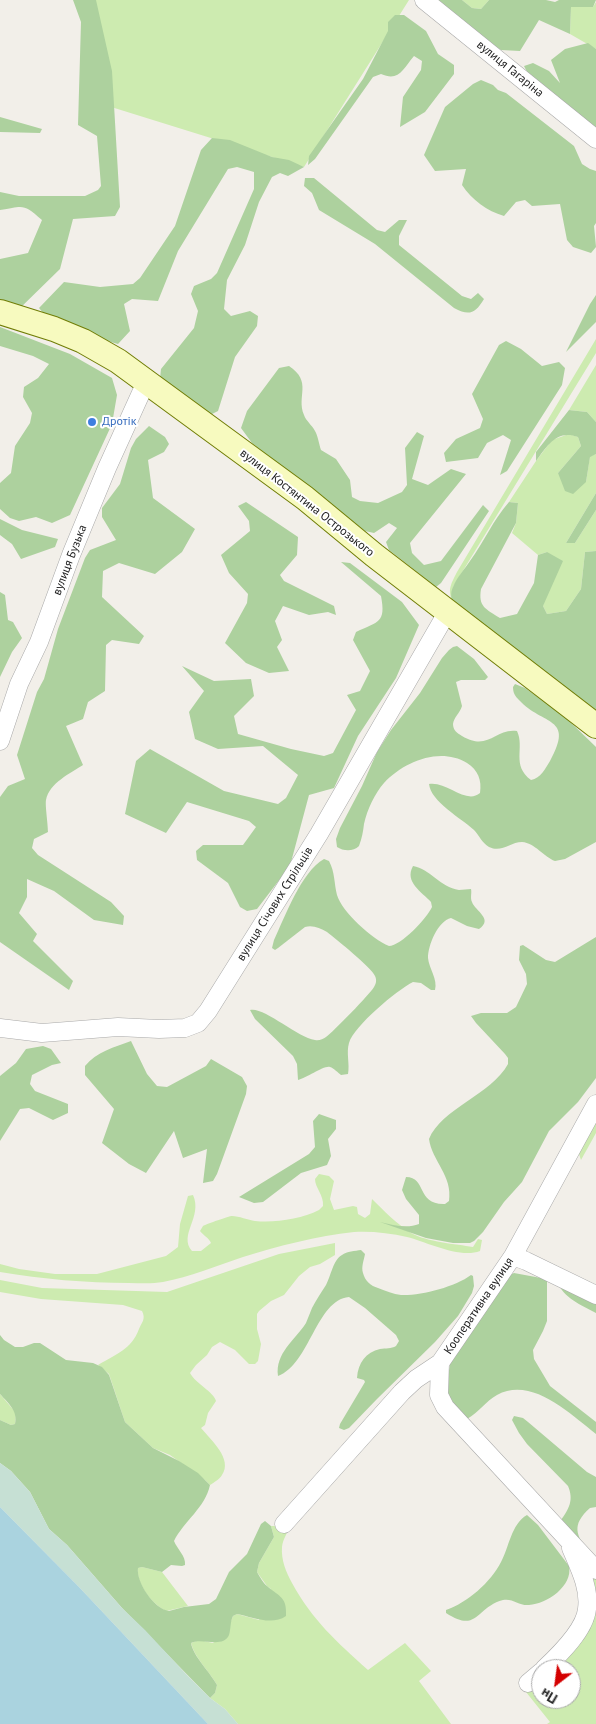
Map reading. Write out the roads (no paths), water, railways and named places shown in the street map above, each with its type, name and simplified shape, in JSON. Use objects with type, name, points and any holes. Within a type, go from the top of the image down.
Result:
[{"type":"street","name":"вулиця Гагаріна","points":[[424,0],[596,139]]},
{"type":"street","name":"вулиця Костянтина Острозького","points":[[0,312],[54,329],[83,341],[118,361],[305,498],[374,555],[596,726]]},
{"type":"street","name":"вулиця Бузька","points":[[0,741],[19,684],[39,642],[100,485],[146,382]]},
{"type":"street","name":"вулиця Січових Стрільців","points":[[0,1028],[42,1033],[118,1028],[185,1028],[198,1023],[319,834],[448,611]]},
{"type":"street","name":"Кооперативна вулиця","points":[[284,1524],[402,1392],[416,1379],[440,1363],[514,1256],[596,1104]]},
{"type":"street","points":[[514,1256],[596,1295]]},
{"type":"street","points":[[440,1363],[439,1395],[444,1406],[596,1570]]},
{"type":"street","points":[[554,1659],[570,1642],[588,1610],[584,1579],[567,1538]]},
{"type":"water","points":[[0,1507],[79,1587],[208,1724],[0,1724]]},
{"type":"place","name":"Дротік","points":[[92,422]]}]
